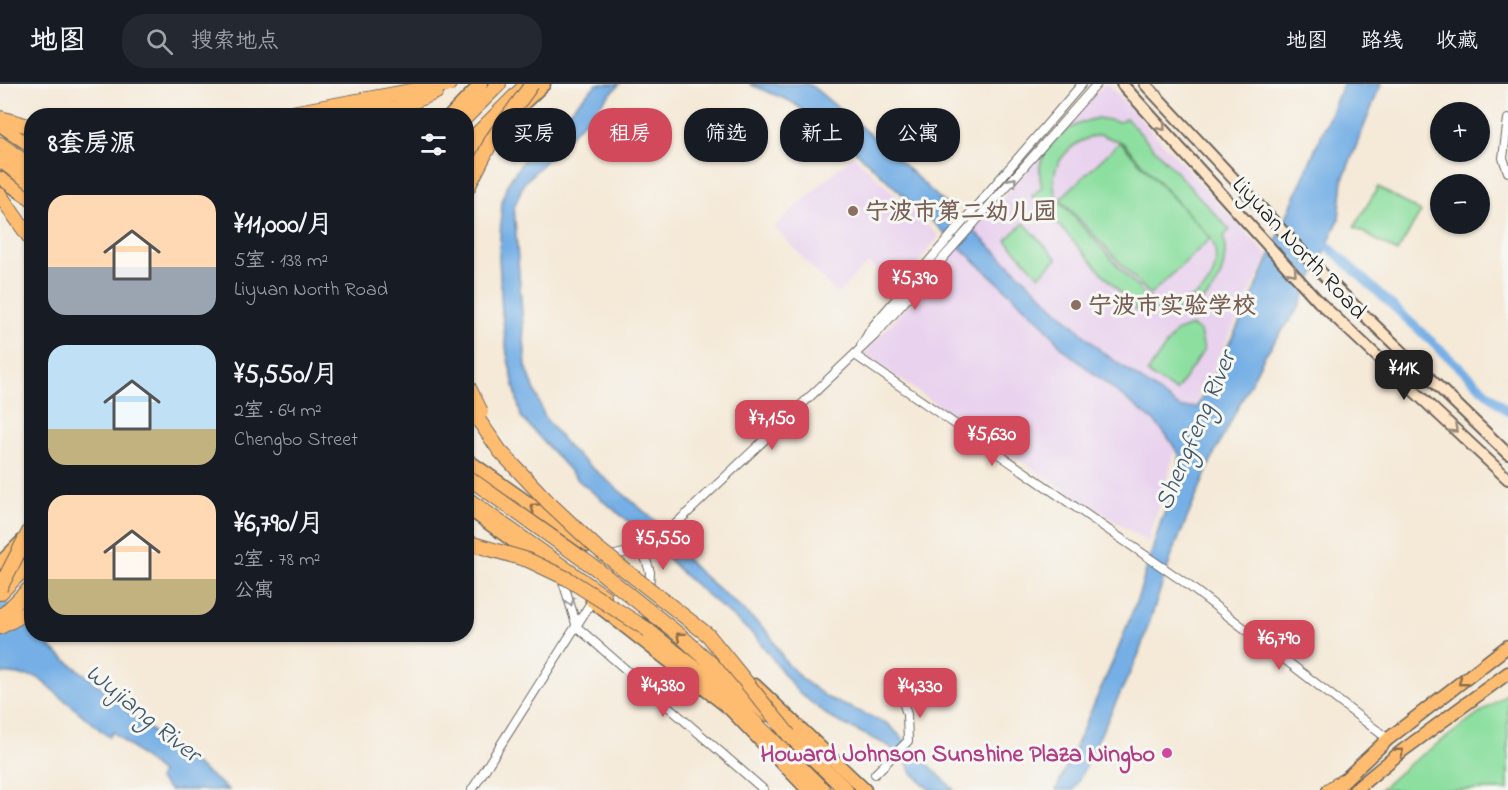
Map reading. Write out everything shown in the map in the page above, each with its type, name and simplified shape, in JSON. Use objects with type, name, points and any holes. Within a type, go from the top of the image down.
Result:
[{"type":"highway","points":[[319,108],[449,84]]},
{"type":"highway","points":[[398,108],[454,84]]},
{"type":"highway","points":[[474,109],[499,84]]},
{"type":"highway","points":[[474,137],[527,84]]},
{"type":"highway","points":[[474,175],[493,138],[532,84]]},
{"type":"highway","points":[[0,118],[24,125]]},
{"type":"highway","points":[[0,144],[24,161]]},
{"type":"highway","points":[[0,160],[24,177]]},
{"type":"highway","points":[[0,195],[24,230]]},
{"type":"highway","points":[[474,398],[500,451]]},
{"type":"highway","points":[[474,414],[500,451],[549,503],[597,548],[708,635],[789,735]]},
{"type":"highway","points":[[474,482],[598,570],[682,637],[846,790]]},
{"type":"highway","points":[[474,504],[589,584],[721,689],[823,790]]},
{"type":"highway","points":[[0,590],[24,542]]},
{"type":"highway","points":[[474,544],[528,560],[558,574],[648,630]]},
{"type":"highway","points":[[0,590],[24,568]]},
{"type":"highway","points":[[0,620],[24,596]]},
{"type":"highway","points":[[0,627],[24,614]]},
{"type":"main road","points":[[458,108],[481,84]]},
{"type":"main road","points":[[474,150],[544,84]]},
{"type":"main road","name":"Liyuan North Road","points":[[1122,84],[1319,302],[1508,479]]},
{"type":"main road","name":"Liyuan North Road","points":[[1145,84],[1332,284],[1508,454]]},
{"type":"main road","points":[[0,125],[24,142]]},
{"type":"main road","points":[[0,178],[24,194]]},
{"type":"main road","points":[[474,465],[605,558],[703,636],[865,790]]},
{"type":"main road","points":[[474,513],[729,708],[808,790]]},
{"type":"main road","points":[[0,563],[24,539]]},
{"type":"main road","points":[[0,620],[24,597]]},
{"type":"main road","points":[[1335,787],[1388,739],[1508,646]]},
{"type":"main road","points":[[1355,790],[1402,750],[1508,673]]},
{"type":"street","points":[[971,222],[1082,84]]},
{"type":"street","points":[[605,558],[628,552],[645,553],[855,355],[951,244],[1097,84]]},
{"type":"street","points":[[1508,119],[1503,158],[1508,172]]},
{"type":"street","points":[[855,355],[1184,582],[1388,739]]},
{"type":"street","points":[[645,553],[650,572],[649,593]]},
{"type":"street","points":[[562,578],[577,627],[764,790]]},
{"type":"street","points":[[472,790],[592,601]]},
{"type":"street","points":[[875,774],[908,741],[907,714],[903,702]]},
{"type":"shaded area","name":"宁波市实验学校","points":[[1104,84],[1108,84],[1268,256],[1180,435],[1148,542],[977,433],[864,354]]},
{"type":"shaded area","name":"宁波市第二幼儿园","points":[[845,162],[860,162],[939,236],[897,290],[868,263],[837,294],[774,227]]},
{"type":"green space","points":[[1098,118],[1120,122],[1126,118],[1230,230],[1224,236],[1225,255],[1222,272],[1206,298],[1193,307],[1161,312],[1142,307],[1137,311],[1032,196],[1042,187],[1041,161],[1046,150],[1063,133],[1086,121]],"holes":[[[1101,135],[1123,143],[1210,237],[1120,142],[1060,199],[1150,295],[1211,238],[1215,254],[1215,268],[1210,281],[1202,291],[1190,299],[1162,302],[1147,298],[1057,198],[1054,176],[1063,156],[1071,148],[1090,137]]]},
{"type":"green space","points":[[1378,187],[1421,212],[1397,252],[1354,227]]},
{"type":"green space","points":[[1024,223],[1057,259],[1039,276],[1006,240]]},
{"type":"green space","points":[[1191,326],[1200,331],[1204,350],[1176,391],[1147,373],[1175,332]]},
{"type":"green space","points":[[1508,693],[1508,790],[1380,790],[1408,765]]},
{"type":"water","points":[[597,84],[620,84],[597,108],[588,108],[588,117],[576,129],[576,108],[572,108]]},
{"type":"water","points":[[749,84],[807,84],[838,108],[800,108],[790,101]]},
{"type":"water","name":"Shengfeng River","points":[[1343,84],[1381,84],[1343,179],[1339,219],[1299,307],[1265,355],[1214,454],[1173,552],[1138,656],[1074,790],[1056,790],[1117,652],[1139,594],[1161,521],[1180,477],[1179,454],[1155,422],[1064,350],[1042,323],[864,159],[864,130],[876,140],[876,162],[901,162],[1101,351],[1181,408],[1197,407],[1250,302]]},
{"type":"water","points":[[522,162],[544,162],[524,183],[514,207],[526,366],[545,418],[570,449],[653,519],[672,537],[680,552],[698,571],[768,632],[785,661],[802,679],[828,698],[888,724],[954,790],[930,790],[889,746],[831,718],[797,691],[756,637],[685,576],[646,536],[579,481],[521,417],[507,354],[502,312],[499,257],[502,201],[508,183]]},
{"type":"water","points":[[0,597],[24,620],[24,642],[46,642],[128,708],[126,711],[229,790],[170,790],[158,779],[161,773],[113,732],[109,737],[37,677],[0,673]]},
{"type":"waterway","points":[[1318,237],[1508,412]]},
{"type":"place","name":"宁波市第二幼儿园","points":[[853,211]]},
{"type":"place","name":"宁波市实验学校","points":[[1076,305]]},
{"type":"place","name":"Howard Johnson Sunshine Plaza Ningbo","points":[[1167,753]]},
{"type":"water label","name":"Wujiang River","points":[[144,712]]}]
